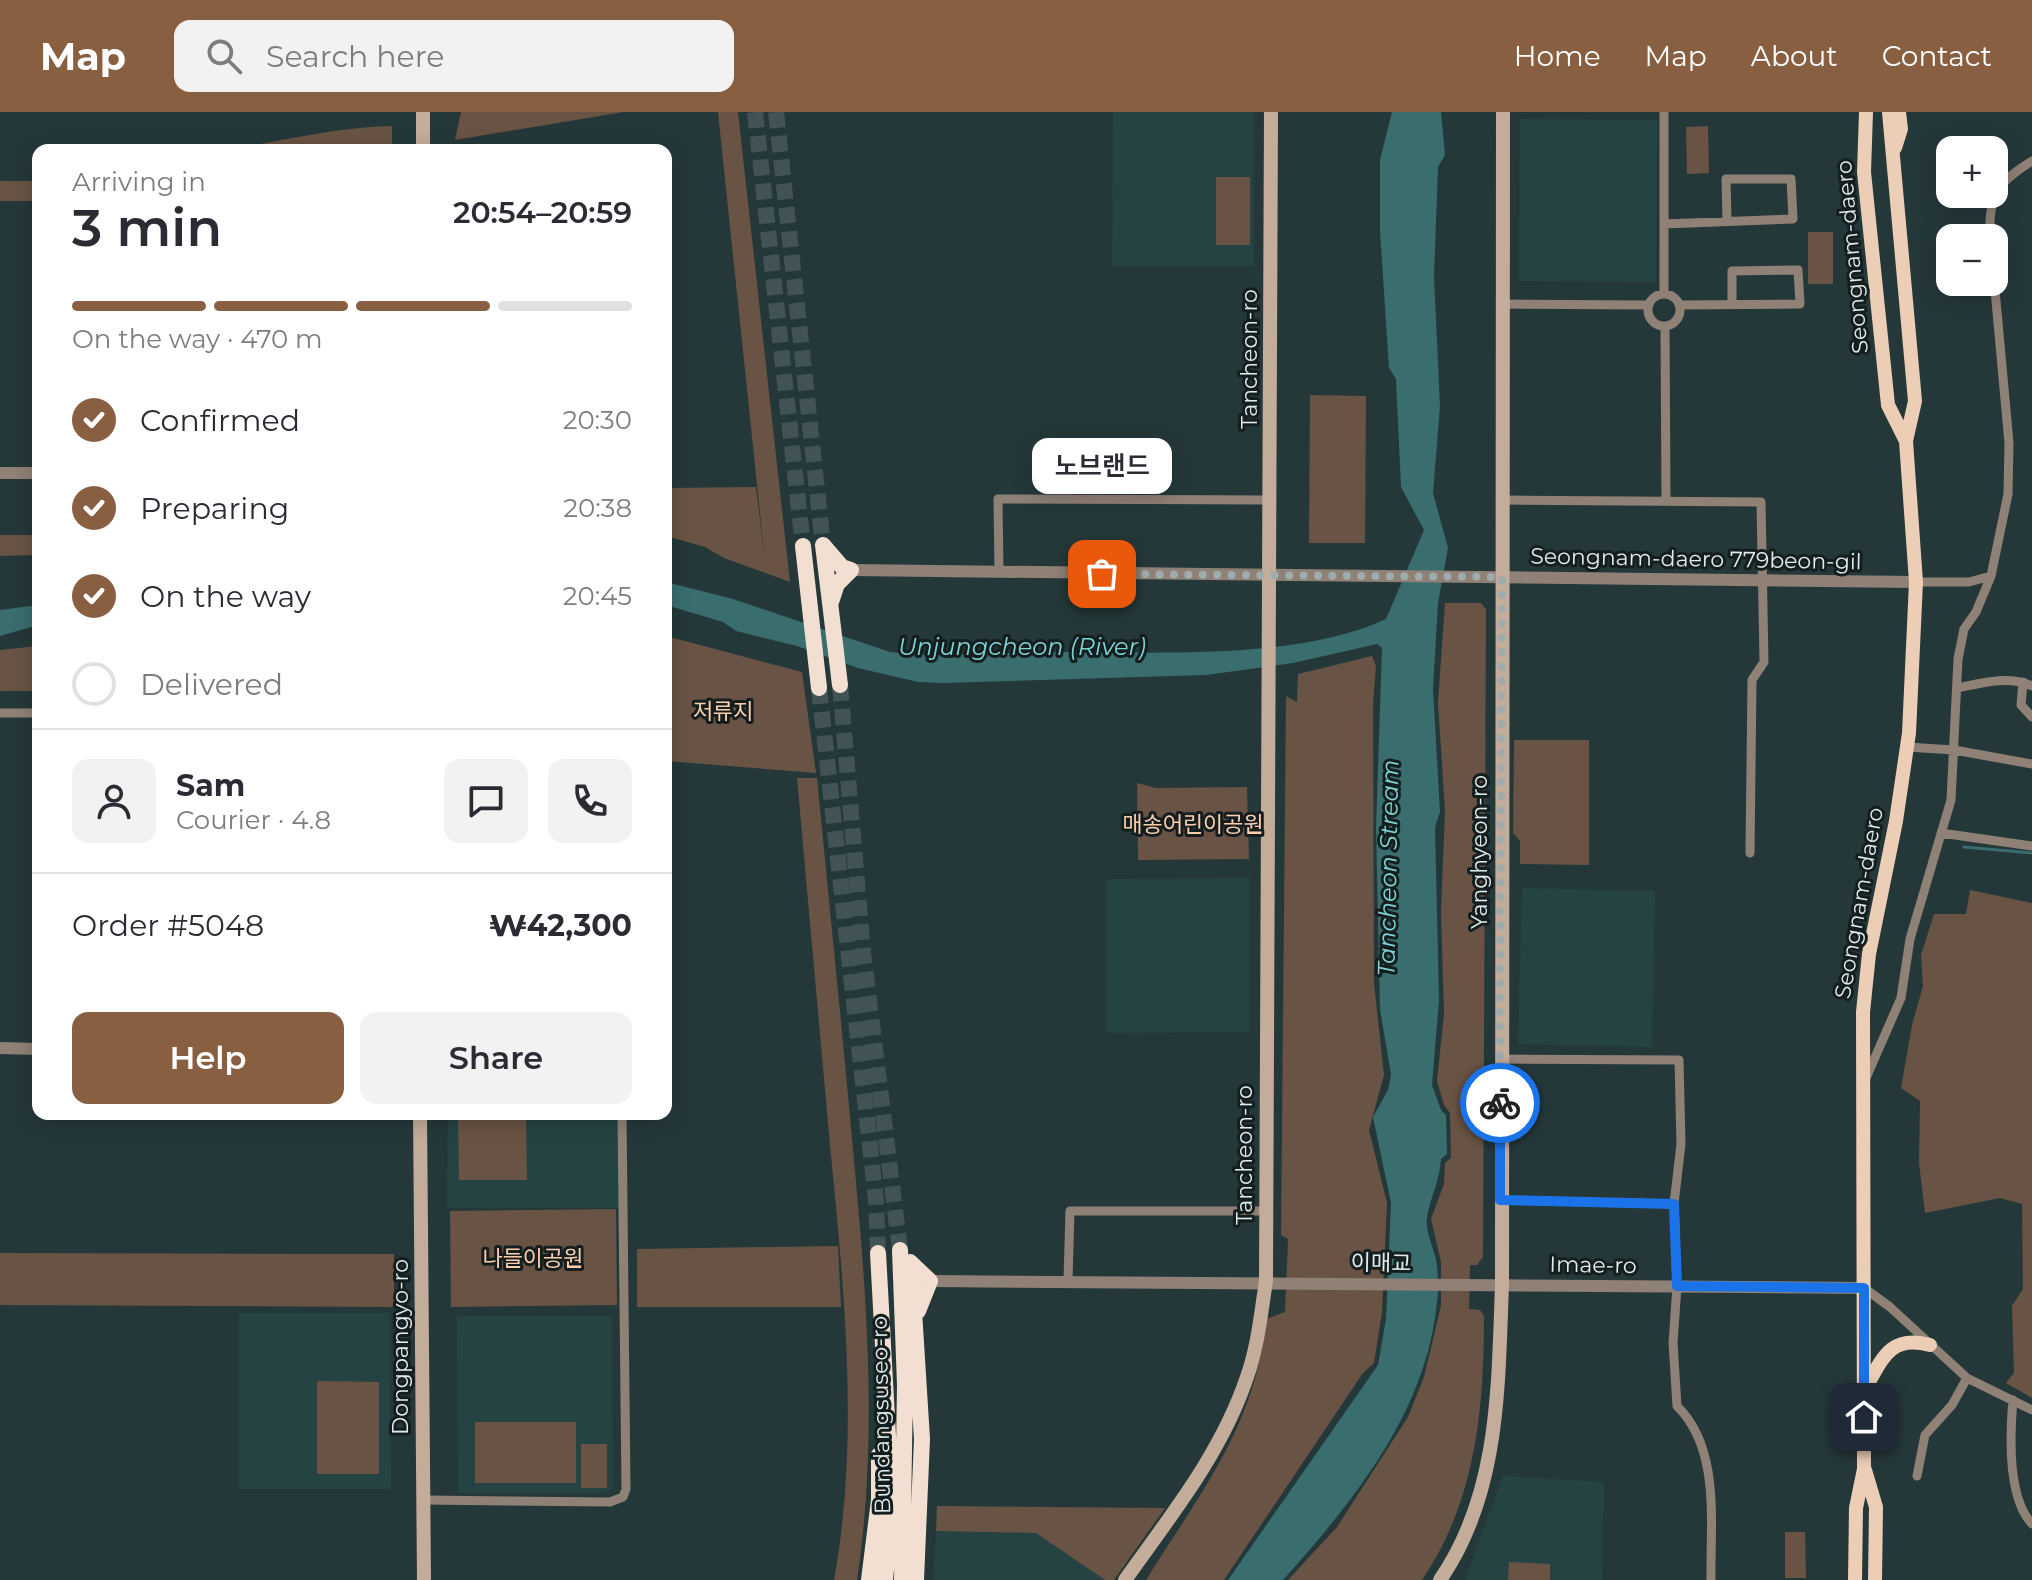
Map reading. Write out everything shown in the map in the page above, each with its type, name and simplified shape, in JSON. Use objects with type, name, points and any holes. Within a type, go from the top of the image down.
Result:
[{"type":"highway","points":[[831,580],[851,570],[832,557],[823,545],[831,580],[829,607],[839,681]]},
{"type":"highway","points":[[803,546],[819,688]]},
{"type":"highway","points":[[903,1252],[930,1281],[918,1307],[917,1320],[922,1439],[916,1580]]},
{"type":"highway","points":[[903,1252],[917,1320]]},
{"type":"highway","name":"Bundangsuseo-ro","points":[[902,1580],[905,1400],[903,1252]]},
{"type":"highway","name":"Bundangsuseo-ro","points":[[878,1253],[892,1509],[885,1580]]},
{"type":"highway","points":[[869,1580],[879,1500],[881,1309]]},
{"type":"main road","points":[[423,112],[423,144]]},
{"type":"main road","name":"Tancheon-ro","points":[[1125,1580],[1204,1469],[1229,1424],[1254,1356],[1266,1281],[1271,112]]},
{"type":"main road","name":"Yanghyeon-ro","points":[[1440,1580],[1463,1541],[1486,1475],[1497,1395],[1502,1285],[1499,1059],[1503,112]]},
{"type":"main road","points":[[1859,112],[1864,137]]},
{"type":"main road","name":"Seongnam-daero","points":[[1866,112],[1864,172],[1888,405],[1906,441]]},
{"type":"main road","name":"Seongnam-daero","points":[[1855,1580],[1856,1508],[1864,1469],[1865,982],[1907,747],[1916,582],[1906,441],[1915,401],[1889,112]]},
{"type":"main road","points":[[1894,153],[1901,129],[1899,112]]},
{"type":"main road","name":"Dongpangyo-ro","points":[[420,1120],[424,1580]]},
{"type":"main road","points":[[1864,1391],[1884,1357],[1898,1344],[1914,1340],[1930,1345]]},
{"type":"main road","name":"Seongnam-daero","points":[[1864,1469],[1876,1507],[1877,1578]]},
{"type":"street","points":[[1664,112],[1664,294]]},
{"type":"street","points":[[1989,224],[1989,213],[2000,184],[2032,161]]},
{"type":"street","points":[[1664,224],[1793,219],[1791,179],[1726,179],[1727,220]]},
{"type":"street","points":[[1679,305],[1800,304],[1798,270],[1732,271],[1732,304]]},
{"type":"street","points":[[1664,294],[1674,298],[1679,305],[1678,318],[1665,326],[1652,320],[1649,305],[1655,297],[1664,294]]},
{"type":"street","points":[[1863,1085],[1901,998],[1910,939],[1930,880],[1951,800],[1957,688],[1964,629],[1976,612],[1991,576],[2008,494],[2009,443],[1996,296]]},
{"type":"street","points":[[1503,304],[1649,305]]},
{"type":"street","points":[[1665,326],[1666,501]]},
{"type":"street","points":[[0,473],[32,473]]},
{"type":"street","points":[[999,572],[998,499],[1271,500]]},
{"type":"street","points":[[1503,500],[1761,502],[1764,662],[1752,680],[1750,853]]},
{"type":"street","points":[[851,570],[1271,577]]},
{"type":"street","points":[[1916,582],[1969,582],[1991,576]]},
{"type":"street","name":"Seongnam-daero 779beon-gil","points":[[1271,577],[1916,582]]},
{"type":"street","points":[[1957,688],[1991,681],[2027,684],[2021,705],[2032,717]]},
{"type":"street","points":[[0,713],[32,713]]},
{"type":"street","points":[[1907,747],[1954,750],[2032,764]]},
{"type":"street","points":[[1941,833],[2032,846]]},
{"type":"street","points":[[0,1048],[32,1049]]},
{"type":"street","points":[[1499,1059],[1679,1060],[1681,1144],[1674,1204],[1677,1286],[1673,1363],[1677,1406],[1685,1414],[1712,1475],[1711,1580]]},
{"type":"street","points":[[423,1500],[610,1502],[623,1497],[626,1475],[622,1120]]},
{"type":"street","points":[[1500,1200],[1674,1204]]},
{"type":"street","points":[[1068,1280],[1070,1211],[1266,1211]]},
{"type":"street","points":[[930,1281],[1266,1281]]},
{"type":"street","name":"이매교","points":[[1266,1281],[1473,1285]]},
{"type":"street","name":"Imae-ro","points":[[1473,1285],[1864,1288]]},
{"type":"street","points":[[1864,1288],[1967,1378],[2032,1410]]},
{"type":"street","points":[[1917,1476],[1925,1435],[1952,1405],[1967,1378]]},
{"type":"street","points":[[2013,1400],[2009,1444],[2017,1485],[2032,1524]]},
{"type":"shaded area","points":[[1113,112],[1253,112],[1254,266],[1112,266]]},
{"type":"shaded area","points":[[1520,119],[1657,120],[1656,282],[1519,281]]},
{"type":"shaded area","points":[[1249,878],[1249,1032],[1107,1033],[1107,879]]},
{"type":"shaded area","points":[[1522,888],[1655,891],[1652,1047],[1518,1044]]},
{"type":"shaded area","points":[[448,1120],[619,1120],[620,1208],[447,1208]]},
{"type":"shaded area","points":[[239,1313],[389,1313],[391,1489],[239,1489]]},
{"type":"shaded area","points":[[457,1316],[612,1316],[613,1488],[605,1493],[458,1493]]},
{"type":"shaded area","points":[[1503,1476],[1604,1482],[1602,1580],[1465,1580]]},
{"type":"shaded area","points":[[936,1531],[1036,1533],[1105,1580],[933,1580]]},
{"type":"green space","points":[[461,112],[623,112],[455,140]]},
{"type":"green space","points":[[718,112],[738,112],[790,582],[724,558],[705,547],[672,538],[672,488],[756,487],[765,561]]},
{"type":"green space","points":[[392,126],[392,144],[259,144],[329,132]]},
{"type":"green space","points":[[1708,126],[1709,173],[1687,174],[1686,127]]},
{"type":"green space","points":[[1216,177],[1250,177],[1250,245],[1216,245]]},
{"type":"green space","points":[[0,181],[32,181],[32,201],[0,201]]},
{"type":"green space","points":[[1808,232],[1833,232],[1833,284],[1808,284]]},
{"type":"green space","points":[[1310,395],[1366,396],[1365,543],[1309,543]]},
{"type":"green space","points":[[0,535],[32,535],[32,555],[0,556]]},
{"type":"green space","points":[[1445,603],[1481,603],[1486,609],[1483,1257],[1477,1265],[1470,1265],[1469,1309],[1480,1310],[1484,1316],[1479,1419],[1465,1486],[1454,1518],[1422,1580],[1288,1580],[1337,1527],[1408,1417],[1424,1377],[1441,1306],[1441,1262],[1431,1219],[1444,1184],[1445,1163],[1451,1158],[1450,1113],[1444,1105],[1437,1081],[1444,1014],[1441,911],[1445,811],[1438,702]]},
{"type":"green space","name":"저류지","points":[[672,638],[802,672],[816,773],[672,761]]},
{"type":"green space","points":[[32,647],[32,691],[0,691],[0,650]]},
{"type":"green space","points":[[1372,656],[1376,666],[1373,704],[1374,983],[1384,1075],[1369,1130],[1387,1203],[1382,1312],[1374,1363],[1363,1373],[1224,1580],[1146,1580],[1223,1457],[1238,1426],[1260,1358],[1267,1319],[1285,1312],[1288,1239],[1281,1235],[1286,696],[1297,702],[1298,674]]},
{"type":"green space","points":[[1514,740],[1589,740],[1589,865],[1520,864],[1520,841],[1513,833]]},
{"type":"green space","points":[[797,778],[817,778],[864,1281],[869,1431],[857,1580],[834,1580],[846,1472],[847,1363]]},
{"type":"green space","name":"매송어린이공원","points":[[1137,783],[1156,788],[1247,787],[1249,859],[1138,860]]},
{"type":"green space","points":[[1970,890],[2032,903],[2032,1398],[2006,1383],[2014,1373],[2012,1306],[2023,1289],[2022,1204],[2000,1198],[1925,1213],[1919,1163],[1920,1101],[1901,1088],[1912,1025],[1923,986],[1921,955],[1934,914],[1966,914]]},
{"type":"green space","points":[[458,1120],[526,1120],[527,1180],[459,1180]]},
{"type":"green space","name":"나들이공원","points":[[616,1209],[617,1305],[451,1307],[450,1211]]},
{"type":"green space","points":[[838,1246],[841,1307],[637,1307],[637,1249]]},
{"type":"green space","points":[[0,1253],[394,1254],[394,1307],[0,1305]]},
{"type":"green space","points":[[317,1381],[379,1382],[379,1474],[317,1474]]},
{"type":"green space","points":[[475,1422],[576,1422],[576,1483],[475,1483]]},
{"type":"green space","points":[[581,1444],[607,1444],[607,1488],[581,1488]]},
{"type":"green space","points":[[937,1506],[1165,1508],[1114,1580],[1105,1580],[1036,1533],[936,1531]]},
{"type":"green space","points":[[1785,1532],[1805,1532],[1806,1578],[1785,1578]]},
{"type":"green space","points":[[1509,1562],[1550,1564],[1550,1580],[1508,1580]]},
{"type":"water","name":"Tancheon Stream","points":[[1392,112],[1441,112],[1445,155],[1438,167],[1434,277],[1440,406],[1433,493],[1448,548],[1438,603],[1433,689],[1440,812],[1435,827],[1439,1001],[1432,1085],[1441,1110],[1446,1115],[1447,1154],[1441,1159],[1427,1223],[1436,1259],[1438,1297],[1419,1380],[1402,1417],[1360,1487],[1283,1580],[1228,1580],[1378,1365],[1386,1319],[1391,1203],[1373,1117],[1388,1090],[1391,1075],[1380,1009],[1376,828],[1382,648],[1377,644],[1293,663],[1206,675],[918,682],[858,668],[797,646],[736,631],[723,622],[672,607],[672,584],[733,599],[890,652],[909,654],[1227,651],[1312,641],[1351,632],[1386,619],[1424,530],[1401,487],[1396,379],[1389,368],[1380,231],[1380,160]]},
{"type":"water","points":[[32,606],[32,627],[0,636],[0,610]]},
{"type":"waterway","points":[[1964,847],[2032,853]]},
{"type":"tunnel","points":[[755,112],[803,546]]},
{"type":"tunnel","points":[[776,112],[823,545]]},
{"type":"tunnel","points":[[840,685],[863,952],[900,1250]]},
{"type":"tunnel","points":[[819,688],[876,1200],[878,1253]]},
{"type":"way so far","points":[[1102,574],[1502,577],[1500,1103]]},
{"type":"place","name":"노브랜드","points":[[1102,574]]},
{"type":"route","points":[[1500,1103],[1500,1200],[1674,1204],[1677,1286],[1864,1288],[1864,1417]]},
{"type":"water label","name":"Unjungcheon (River)","points":[[1022,646]]}]
